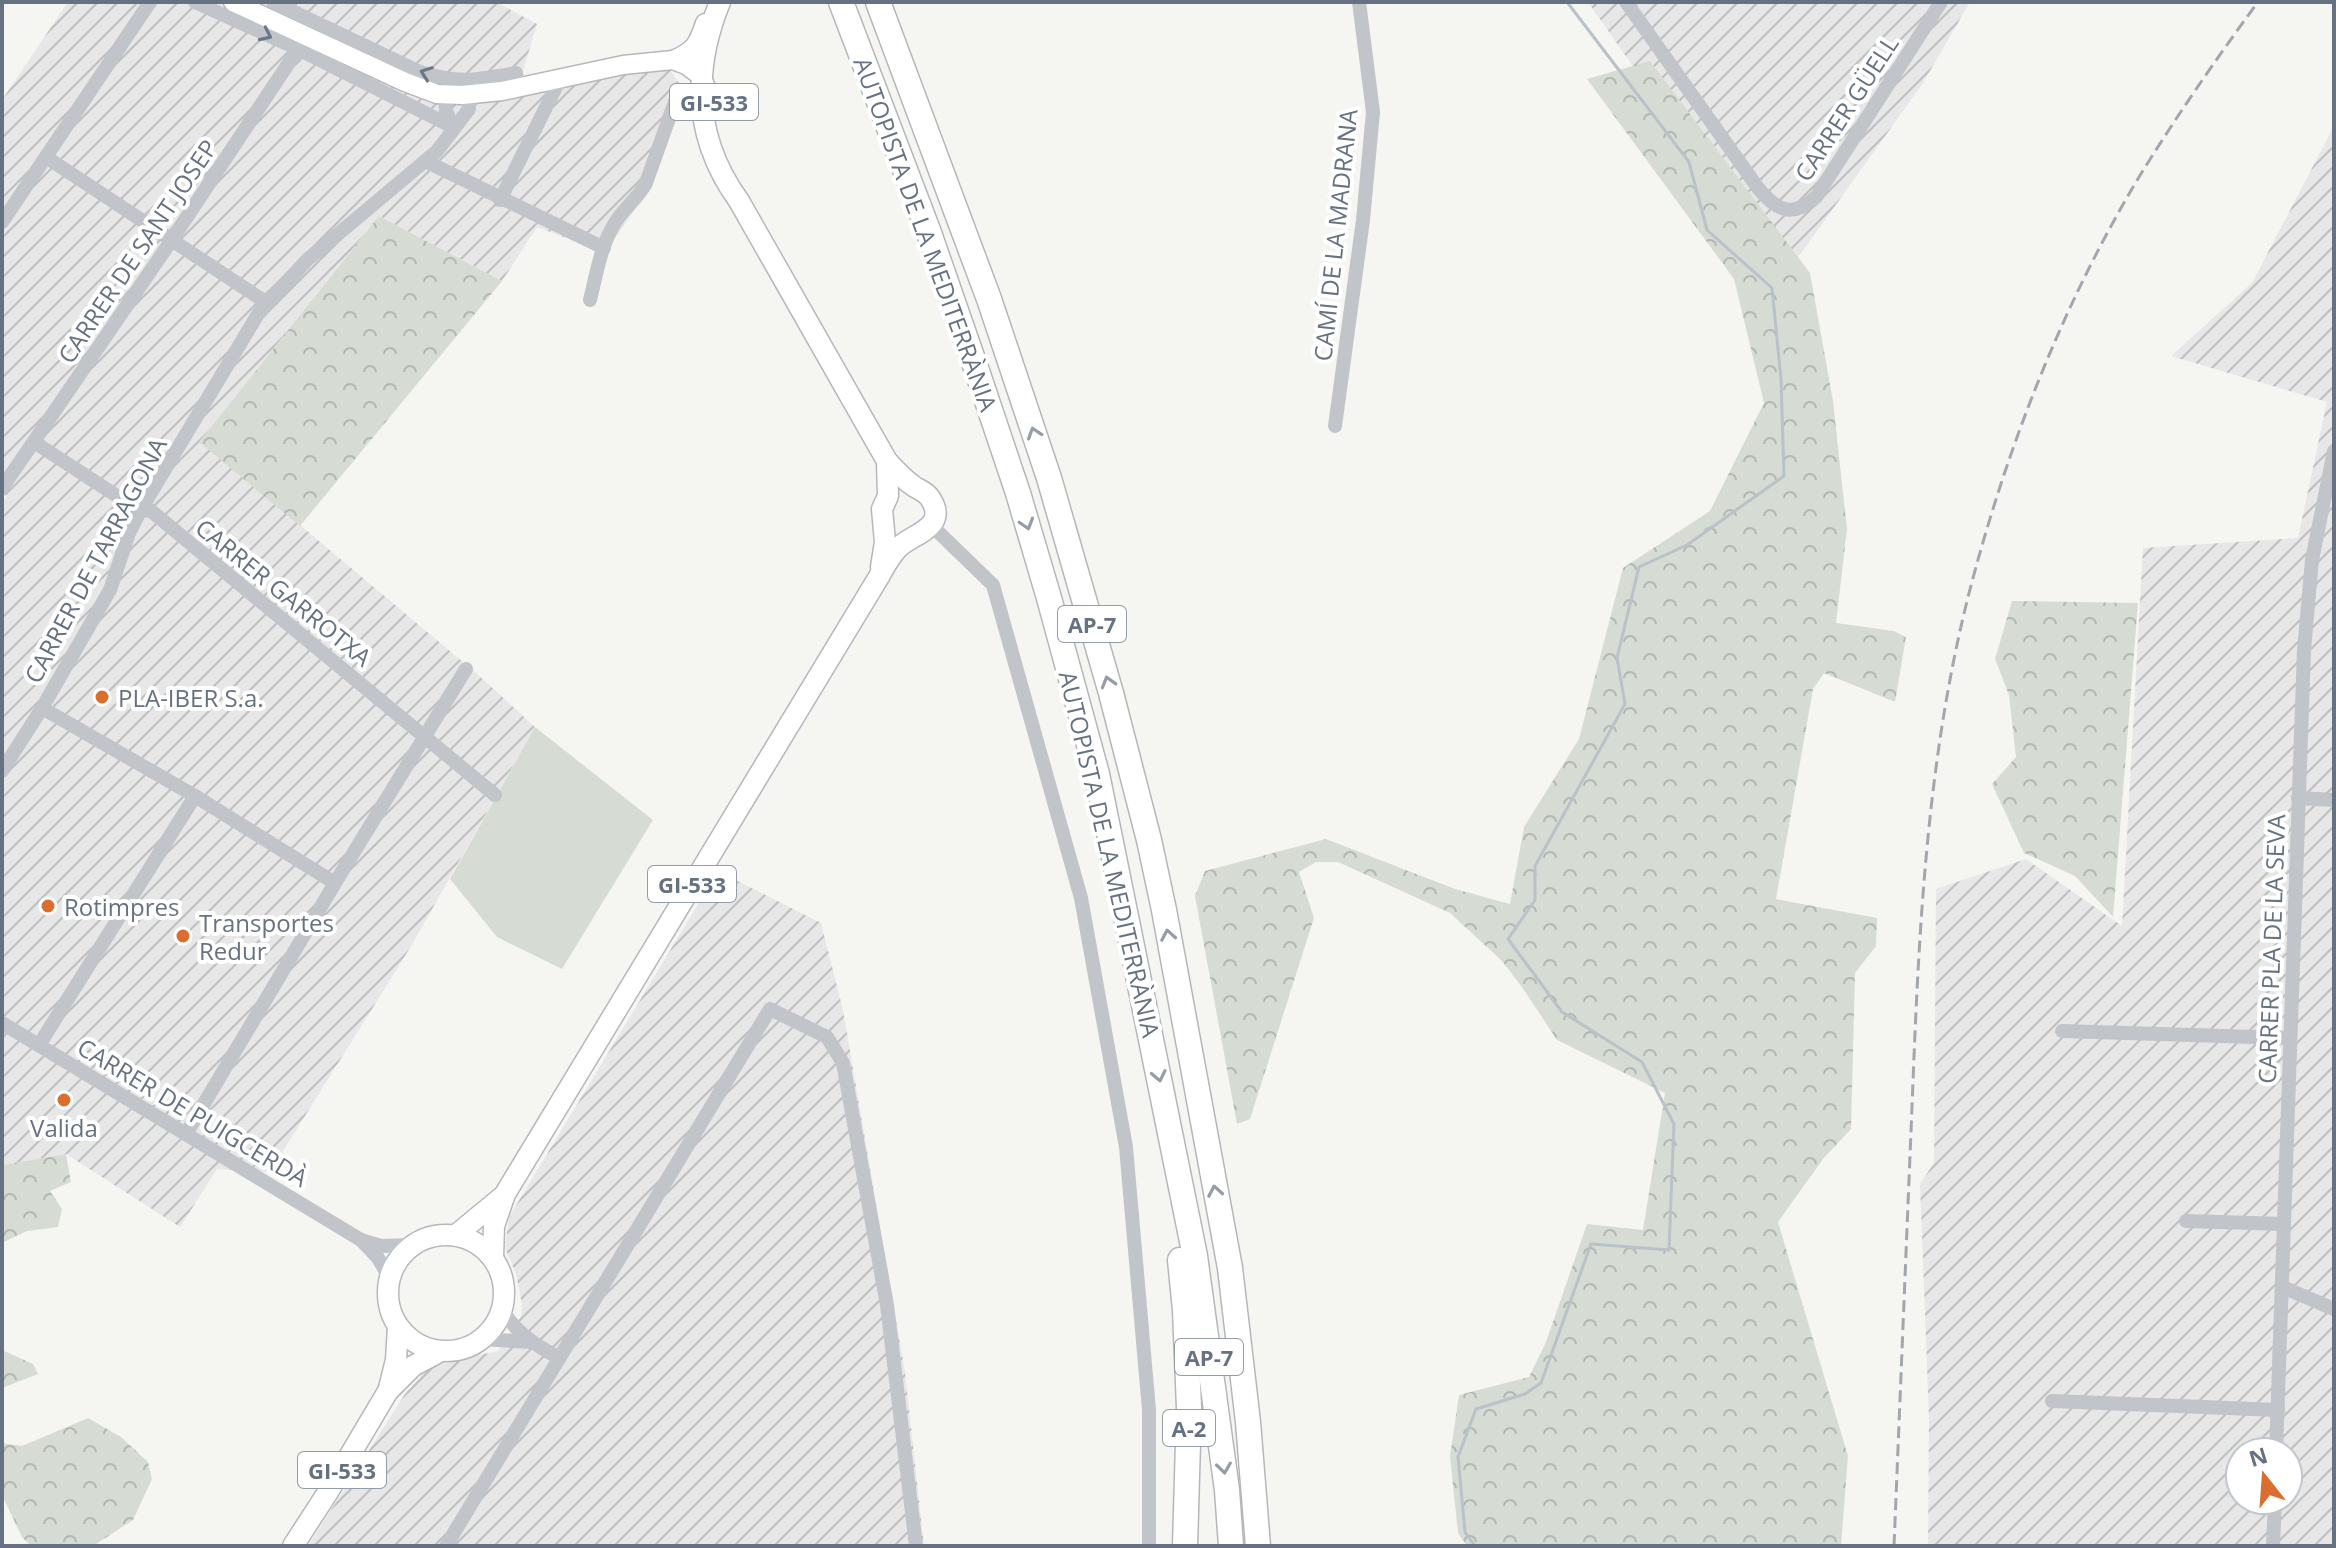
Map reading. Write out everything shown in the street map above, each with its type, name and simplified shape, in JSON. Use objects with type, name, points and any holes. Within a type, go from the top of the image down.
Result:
[{"type":"highway","name":"AUTOPISTA DE LA MEDITERRÀNIA","points":[[841,2],[899,151],[1018,493],[1097,774],[1195,1256],[1227,1490],[1231,1546]]},
{"type":"highway","name":"AUTOPISTA DE LA MEDITERRÀNIA","points":[[878,2],[998,326],[1049,478],[1111,693],[1149,840],[1230,1268],[1248,1422],[1258,1546]]},
{"type":"highway","name":"A-2","points":[[1178,1170],[1177,1222],[1189,1408],[1185,1546]]},
{"type":"highway","points":[[1230,1268],[1247,1295],[1259,1378],[1275,1546]]},
{"type":"main road","name":"GI-533","points":[[502,1310],[503,1279],[493,1258],[494,1226],[505,1194],[895,550],[909,538],[922,535],[931,525],[934,512],[927,494],[915,488],[887,461],[719,169],[703,113],[701,76],[708,35],[720,2]]},
{"type":"main road","name":"GI-533","points":[[732,2],[720,33],[714,66],[714,104],[722,147],[739,201]]},
{"type":"main road","name":"GI-533","points":[[880,575],[885,542],[882,509],[888,496],[887,461]]},
{"type":"main road","points":[[888,496],[901,488],[915,488]]},
{"type":"main road","points":[[885,523],[894,535],[909,538]]},
{"type":"main road","name":"GI-533","points":[[412,1245],[426,1238],[456,1235],[505,1194]]},
{"type":"main road","points":[[456,1235],[483,1248],[493,1258]]},
{"type":"main road","points":[[389,1277],[402,1254],[412,1245]]},
{"type":"main road","name":"GI-533","points":[[388,1391],[396,1360],[398,1327],[388,1303],[389,1277]]},
{"type":"main road","points":[[481,1339],[496,1323],[502,1310]]},
{"type":"main road","points":[[398,1327],[410,1339],[441,1351]]},
{"type":"main road","name":"GI-533","points":[[293,1546],[388,1391],[413,1366],[441,1351],[458,1350],[481,1339]]},
{"type":"street","points":[[2,222],[150,2]]},
{"type":"street","points":[[195,2],[296,25],[405,82],[445,95],[492,92],[623,65],[665,61],[687,54],[695,48],[714,2]]},
{"type":"street","points":[[233,2],[442,78],[467,95]]},
{"type":"street","points":[[273,2],[296,25],[453,127]]},
{"type":"street","name":"CAMÍ DE LA MADRANA","points":[[1335,426],[1363,220],[1373,112],[1359,2]]},
{"type":"street","name":"CARRER GÜELL","points":[[1626,2],[1758,188],[1771,204],[1794,210],[1816,197],[1941,2]]},
{"type":"street","name":"CARRER DE SANT JOSEP","points":[[2,488],[171,241],[296,25]]},
{"type":"street","points":[[665,61],[686,65],[701,76],[706,85],[714,134],[722,147]]},
{"type":"street","points":[[665,61],[686,76],[693,86],[704,142],[710,158],[719,169]]},
{"type":"street","points":[[467,95],[516,73],[518,87]]},
{"type":"street","points":[[500,200],[560,79]]},
{"type":"street","points":[[445,95],[446,111],[453,127]]},
{"type":"street","name":"CARRER DE TARRAGONA","points":[[2,771],[110,590],[129,533],[140,511],[258,314],[307,260],[437,151],[453,127],[467,95]]},
{"type":"street","points":[[590,300],[612,227],[640,195],[646,183],[677,96]]},
{"type":"street","points":[[46,157],[267,303]]},
{"type":"street","points":[[425,161],[604,248]]},
{"type":"street","name":"CARRER GARROTXA","points":[[34,442],[140,511],[150,510],[495,795]]},
{"type":"street","name":"CARRER PLA DE LA SEVA","points":[[2277,1436],[2304,650],[2312,560],[2334,451]]},
{"type":"street","points":[[931,525],[993,585],[1081,898],[1126,1147],[1149,1410],[1149,1546]]},
{"type":"street","points":[[186,1134],[466,669]]},
{"type":"street","points":[[42,708],[195,796],[335,883]]},
{"type":"street","points":[[39,1045],[195,796]]},
{"type":"street","points":[[2298,798],[2334,800]]},
{"type":"street","points":[[446,1546],[770,1009],[827,1037],[843,1063],[887,1305],[916,1546]]},
{"type":"street","name":"CARRER DE PUIGCERDÀ","points":[[2,1023],[361,1240],[381,1246],[412,1245]]},
{"type":"street","points":[[2062,1031],[2290,1038]]},
{"type":"street","points":[[2186,1221],[2284,1224]]},
{"type":"street","name":"CARRER DE PUIGCERDÀ","points":[[361,1240],[378,1258],[389,1277]]},
{"type":"street","points":[[2282,1287],[2334,1309]]},
{"type":"street","points":[[502,1310],[514,1328],[559,1358]]},
{"type":"street","points":[[481,1339],[531,1342]]},
{"type":"street","points":[[2052,1401],[2278,1410]]},
{"type":"street","points":[[2273,1546],[2274,1516]]},
{"type":"shaded area","points":[[68,2],[496,2],[537,24],[521,78],[659,53],[679,83],[645,195],[605,253],[537,227],[502,281],[379,216],[200,441],[476,673],[535,727],[410,948],[270,1172],[217,1169],[180,1227],[66,1154],[2,1165],[2,503],[6,496],[2,493],[2,100]]},
{"type":"shaded area","points":[[1588,2],[1970,2],[1923,83],[1782,280]]},
{"type":"shaded area","points":[[2333,128],[2334,1546],[1928,1546],[1929,1417],[1920,1184],[1934,1163],[1936,889],[2026,859],[2122,926],[2143,548],[2298,538],[2327,402],[2171,356],[2252,283]]},
{"type":"shaded area","points":[[718,871],[821,923],[843,1010],[905,1372],[924,1546],[308,1546],[405,1394],[427,1369],[498,1351],[521,1316],[522,1304],[516,1274],[505,1248],[509,1217]]},
{"type":"green space","points":[[1650,61],[1810,273],[1833,401],[1847,529],[1836,623],[1894,631],[1906,637],[1895,702],[1824,673],[1813,689],[1776,899],[1877,918],[1876,946],[1855,973],[1851,1129],[1823,1159],[1778,1222],[1848,1456],[1841,1546],[1467,1546],[1458,1533],[1450,1456],[1459,1395],[1529,1377],[1546,1342],[1587,1224],[1643,1230],[1665,1093],[1557,1040],[1502,961],[1450,913],[1338,862],[1316,862],[1299,872],[1314,918],[1250,1119],[1237,1124],[1195,896],[1205,871],[1326,839],[1455,889],[1510,904],[1524,827],[1579,739],[1623,568],[1710,511],[1764,403],[1734,279],[1587,79]]},
{"type":"green space","points":[[379,216],[502,281],[300,526],[199,442]]},
{"type":"green space","points":[[2012,601],[2138,603],[2113,917],[2075,876],[2024,853],[1992,784],[2016,757],[2009,695],[1995,659]]},
{"type":"green space","points":[[535,727],[653,820],[562,969],[497,937],[450,879]]},
{"type":"green space","points":[[66,1154],[71,1182],[50,1191],[62,1209],[58,1227],[27,1231],[2,1243],[2,1165]]},
{"type":"green space","points":[[2,1350],[33,1364],[38,1374],[2,1388]]},
{"type":"green space","points":[[88,1418],[121,1437],[148,1462],[152,1479],[133,1520],[93,1546],[31,1546],[22,1537],[2,1495],[2,1443],[22,1446]]},
{"type":"waterway","points":[[1475,1546],[1465,1532],[1458,1457],[1476,1409],[1525,1394],[1541,1383],[1591,1244],[1669,1250],[1674,1124],[1642,1062],[1562,1012],[1508,939],[1535,900],[1535,866],[1625,704],[1617,658],[1639,567],[1687,545],[1784,476],[1781,379],[1772,288],[1707,230],[1689,162],[1567,2]]},
{"type":"railway","points":[[1894,1546],[1922,903],[1936,767],[1959,633],[2007,466],[2044,366],[2088,270],[2167,132],[2258,2]]},
{"type":"place","name":"PLA-IBER S.a.","points":[[102,697]]},
{"type":"place","name":"Rotimpres","points":[[48,906]]},
{"type":"place","name":"Transportes Redur","points":[[183,936]]},
{"type":"place","name":"Valida","points":[[64,1100]]}]
